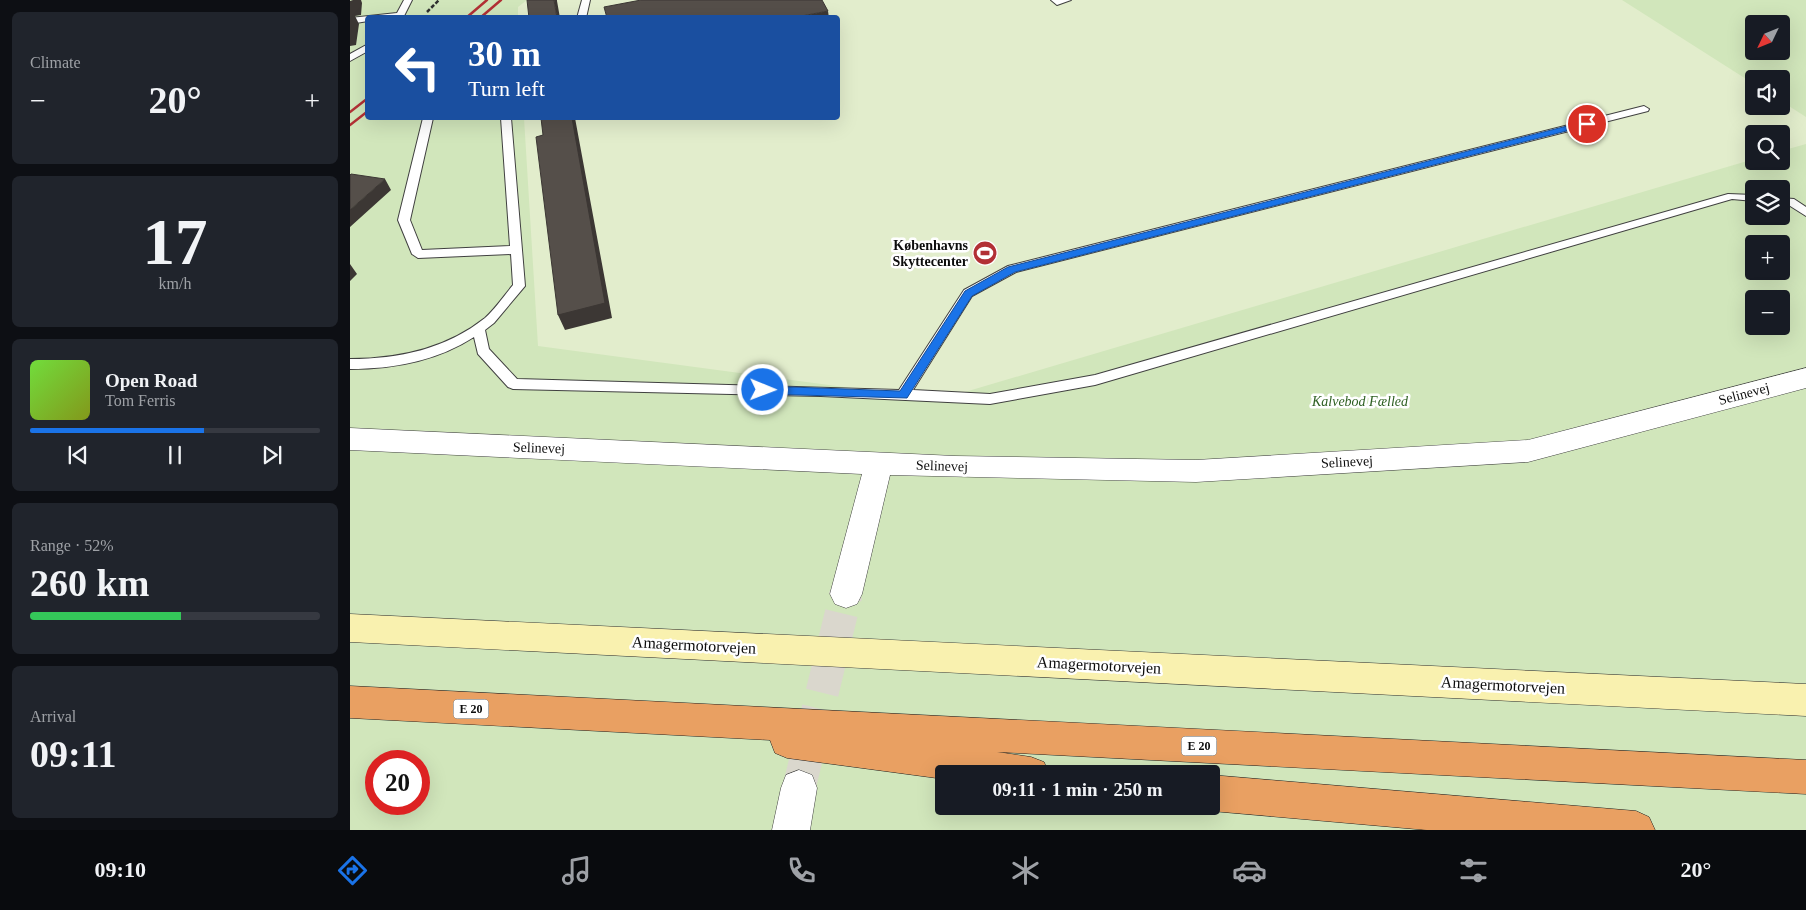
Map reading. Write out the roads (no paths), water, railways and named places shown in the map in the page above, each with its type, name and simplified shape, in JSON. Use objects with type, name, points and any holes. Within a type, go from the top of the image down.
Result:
[{"type":"highway","name":"E 20","points":[[350,702],[1806,777]]},
{"type":"highway","points":[[593,715],[965,765]]},
{"type":"highway","points":[[1220,794],[1636,830]]},
{"type":"street","name":"Selinevej","points":[[350,440],[955,466],[1196,471],[1528,451],[1806,378]]},
{"type":"street","points":[[846,594],[879,462]]},
{"type":"street","name":"Amagermotorvejen","points":[[350,626],[392,630],[1806,700]]},
{"type":"street","points":[[791,830],[799,788]]},
{"type":"lane","points":[[400,15],[408,0]]},
{"type":"lane","points":[[582,15],[586,0]]},
{"type":"lane","points":[[1055,0],[1057,2],[1066,0]]},
{"type":"lane","points":[[350,21],[365,18]]},
{"type":"lane","points":[[350,58],[365,49]]},
{"type":"lane","points":[[903,395],[968,293],[1012,270],[1644,109]]},
{"type":"lane","points":[[428,120],[404,220],[418,254],[516,250]]},
{"type":"lane","points":[[350,364],[379,364],[418,357],[455,343],[490,320],[519,286],[506,120]]},
{"type":"lane","points":[[478,328],[483,352],[512,384],[990,399],[1095,380],[1732,196],[1745,197]]},
{"type":"lane","points":[[1790,201],[1806,212]]},
{"type":"tunnel","points":[[799,788],[846,594]]},
{"type":"railway","points":[[470,15],[487,0]]},
{"type":"railway","points":[[484,15],[501,0]]},
{"type":"railway","points":[[350,112],[365,100]]},
{"type":"railway","points":[[350,125],[365,113]]},
{"type":"place","name":"Københavns Skyttecenter","points":[[985,253]]},
{"type":"park label","name":"Kalvebod Fælled","points":[[1360,401]]}]
